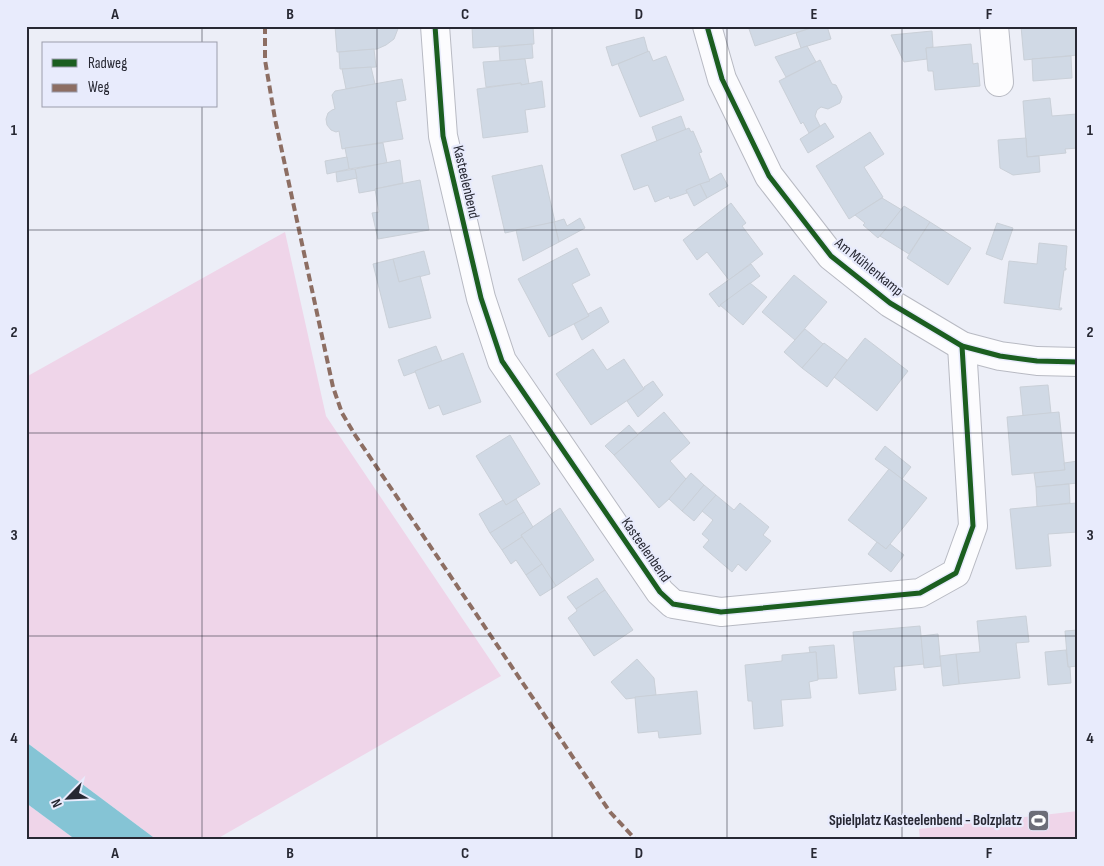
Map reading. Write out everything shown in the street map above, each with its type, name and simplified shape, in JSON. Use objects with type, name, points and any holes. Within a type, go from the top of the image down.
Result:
[{"type":"street","name":"Kasteelenbend","points":[[435,26],[443,136],[481,298],[502,362],[660,592],[673,604],[721,612],[920,592],[956,573],[973,526],[962,346]]},
{"type":"street","name":"Am Mühlenkamp","points":[[707,26],[722,79],[769,176],[831,256],[890,303],[962,346],[1000,356],[1037,361],[1078,362]]},
{"type":"street","points":[[994,26],[999,82]]},
{"type":"shaded area","points":[[285,232],[326,416],[501,676],[215,840],[157,840],[26,742],[26,377]]},
{"type":"shaded area","points":[[26,803],[76,840],[26,840]]},
{"type":"shaded area","name":"Spielplatz Kasteelenbend - Bolzplatz","points":[[1078,811],[1078,840],[920,840],[919,829]]},
{"type":"water","points":[[26,742],[157,840],[76,840],[26,803]]},
{"type":"building","points":[[335,26],[399,26],[394,39],[377,49],[337,52]]},
{"type":"building","points":[[472,26],[533,26],[534,44],[473,48]]},
{"type":"building","points":[[748,26],[817,26],[755,46]]},
{"type":"building","points":[[817,26],[827,26],[831,39],[801,48],[796,33]]},
{"type":"building","points":[[1021,26],[1078,26],[1078,55],[1024,60]]},
{"type":"building","points":[[932,31],[933,47],[926,48],[927,59],[904,62],[891,35]]},
{"type":"building","points":[[644,37],[648,52],[612,66],[606,47]]},
{"type":"building","points":[[532,44],[533,58],[500,61],[499,47]]},
{"type":"building","points":[[971,44],[973,64],[978,63],[980,86],[935,90],[933,71],[928,71],[926,48]]},
{"type":"building","points":[[807,46],[816,62],[786,77],[775,57]]},
{"type":"building","points":[[374,49],[376,67],[340,69],[339,52]]},
{"type":"building","points":[[649,51],[653,61],[666,56],[684,100],[640,117],[618,64]]},
{"type":"building","points":[[1071,56],[1072,78],[1033,81],[1032,59]]},
{"type":"building","points":[[525,59],[529,84],[521,85],[521,83],[486,87],[483,62]]},
{"type":"building","points":[[820,60],[832,84],[836,85],[842,97],[840,103],[828,109],[821,107],[817,110],[815,116],[820,126],[809,133],[803,122],[801,124],[779,81]]},
{"type":"building","points":[[371,67],[375,84],[346,89],[342,69]]},
{"type":"building","points":[[402,79],[406,100],[396,102],[403,139],[342,149],[339,131],[331,130],[327,125],[326,119],[328,113],[335,109],[332,95],[335,91]]},
{"type":"building","points":[[542,81],[545,107],[525,110],[528,132],[483,138],[477,89]]},
{"type":"building","points":[[1050,98],[1052,116],[1077,114],[1078,148],[1065,149],[1066,153],[1027,157],[1023,101]]},
{"type":"building","points":[[681,116],[686,130],[657,141],[652,127]]},
{"type":"building","points":[[825,123],[834,137],[808,153],[800,139]]},
{"type":"building","points":[[689,128],[691,132],[693,131],[702,152],[699,153],[710,181],[686,190],[687,193],[670,199],[669,196],[655,202],[648,185],[634,190],[621,155]]},
{"type":"building","points":[[870,132],[884,154],[864,167],[883,197],[849,219],[816,166]]},
{"type":"building","points":[[1026,138],[1027,157],[1039,156],[1040,172],[1013,175],[1000,168],[998,140]]},
{"type":"building","points":[[383,143],[387,163],[349,169],[345,148]]},
{"type":"building","points":[[347,157],[349,169],[327,174],[325,161]]},
{"type":"building","points":[[400,160],[403,183],[359,193],[355,169]]},
{"type":"building","points":[[542,165],[555,222],[505,233],[492,176]]},
{"type":"building","points":[[355,169],[357,178],[337,182],[336,172]]},
{"type":"building","points":[[721,173],[728,186],[707,198],[700,184],[710,181]]},
{"type":"building","points":[[420,180],[429,230],[378,239],[372,213],[379,212],[375,189]]},
{"type":"building","points":[[700,184],[707,198],[694,206],[686,190]]},
{"type":"building","points":[[882,198],[902,210],[878,238],[855,215]]},
{"type":"building","points":[[731,203],[746,223],[742,226],[763,254],[729,280],[707,252],[697,260],[683,240]]},
{"type":"building","points":[[904,206],[930,222],[909,254],[880,236]]},
{"type":"building","points":[[580,218],[585,228],[559,242],[554,222],[564,219],[567,226]]},
{"type":"building","points":[[554,222],[559,242],[523,261],[516,230]]},
{"type":"building","points":[[930,222],[971,248],[948,285],[907,258]]},
{"type":"building","points":[[997,223],[1013,228],[1002,260],[986,254]]},
{"type":"building","points":[[1039,243],[1067,246],[1066,270],[1064,270],[1059,308],[1062,308],[1061,310],[1004,303],[1009,261],[1037,264]]},
{"type":"building","points":[[577,248],[590,275],[572,284],[589,316],[549,337],[518,279]]},
{"type":"building","points":[[424,251],[430,274],[399,282],[393,259]]},
{"type":"building","points":[[393,259],[399,282],[420,276],[431,318],[389,328],[373,264]]},
{"type":"building","points":[[751,264],[760,276],[719,307],[709,294]]},
{"type":"building","points":[[794,275],[827,302],[795,340],[762,312]]},
{"type":"building","points":[[750,283],[767,297],[743,325],[720,305]]},
{"type":"building","points":[[601,307],[609,322],[582,340],[574,324]]},
{"type":"building","points":[[805,329],[823,344],[802,368],[784,352]]},
{"type":"building","points":[[865,338],[908,371],[877,411],[834,377]]},
{"type":"building","points":[[824,343],[847,360],[827,387],[802,368]]},
{"type":"building","points":[[436,346],[442,361],[404,376],[398,360]]},
{"type":"building","points":[[593,349],[607,370],[624,359],[644,389],[591,425],[556,374]]},
{"type":"building","points":[[463,353],[481,402],[443,415],[439,405],[429,409],[415,371]]},
{"type":"building","points":[[653,381],[663,395],[638,417],[627,401]]},
{"type":"building","points":[[1048,385],[1051,413],[1023,416],[1020,387]]},
{"type":"building","points":[[664,412],[690,443],[670,461],[686,479],[659,508],[614,455]]},
{"type":"building","points":[[1059,412],[1065,470],[1012,475],[1007,417]]},
{"type":"building","points":[[629,425],[638,435],[614,455],[605,446]]},
{"type":"building","points":[[510,435],[540,484],[506,505],[476,456]]},
{"type":"building","points":[[885,446],[911,467],[902,479],[875,459]]},
{"type":"building","points":[[1078,461],[1078,483],[1036,487],[1034,473],[1065,470],[1064,463]]},
{"type":"building","points":[[889,469],[927,498],[886,549],[848,520]]},
{"type":"building","points":[[691,473],[704,485],[682,511],[669,499]]},
{"type":"building","points":[[1069,484],[1070,503],[1037,507],[1036,487]]},
{"type":"building","points":[[704,485],[716,495],[694,521],[682,511]]},
{"type":"building","points":[[716,495],[734,510],[740,503],[769,527],[763,535],[771,541],[746,571],[738,564],[732,572],[703,547],[709,540],[702,534],[713,520],[702,511]]},
{"type":"building","points":[[516,499],[524,512],[490,533],[479,514],[503,500],[506,505]]},
{"type":"building","points":[[1076,503],[1078,532],[1048,534],[1051,566],[1016,569],[1010,509]]},
{"type":"building","points":[[560,508],[594,560],[556,586],[521,535]]},
{"type":"building","points":[[524,512],[533,527],[502,550],[490,533]]},
{"type":"building","points":[[522,537],[542,564],[526,575],[516,560],[511,564],[502,550]]},
{"type":"building","points":[[877,542],[886,549],[890,544],[904,555],[891,572],[868,554]]},
{"type":"building","points":[[542,564],[556,586],[540,596],[526,575]]},
{"type":"building","points":[[597,578],[605,590],[576,609],[567,597]]},
{"type":"building","points":[[605,590],[633,630],[594,656],[568,618],[577,611],[576,609]]},
{"type":"building","points":[[1026,616],[1029,642],[1016,643],[1020,678],[959,684],[956,654],[980,652],[977,621]]},
{"type":"building","points":[[920,626],[924,664],[894,667],[896,690],[859,694],[853,632]]},
{"type":"building","points":[[1078,630],[1078,666],[1068,667],[1065,631]]},
{"type":"building","points":[[938,634],[941,666],[924,668],[921,636]]},
{"type":"building","points":[[834,645],[837,678],[818,679],[816,652],[810,653],[809,647]]},
{"type":"building","points":[[1066,650],[1071,683],[1048,685],[1045,652]]},
{"type":"building","points":[[816,652],[818,680],[809,682],[811,698],[781,700],[783,726],[754,729],[752,701],[748,701],[745,665],[782,661],[782,655]]},
{"type":"building","points":[[956,654],[959,684],[943,686],[940,656]]},
{"type":"building","points":[[637,659],[654,678],[656,695],[626,699],[611,682]]},
{"type":"building","points":[[697,691],[701,734],[659,738],[658,731],[638,733],[635,697]]},
{"type":"marked path","points":[[265,26],[265,60],[275,119],[333,387],[342,413],[610,812],[636,840]]},
{"type":"cycle path","points":[[435,26],[443,136],[481,298],[502,361],[660,592],[673,604],[721,612],[920,593],[956,573],[973,526],[962,346]]},
{"type":"cycle path","points":[[707,26],[722,79],[769,176],[831,256],[890,303],[962,346],[1000,356],[1037,361],[1078,362]]},
{"type":"place","name":"Spielplatz Kasteelenbend - Bolzplatz","points":[[1038,820]]}]
